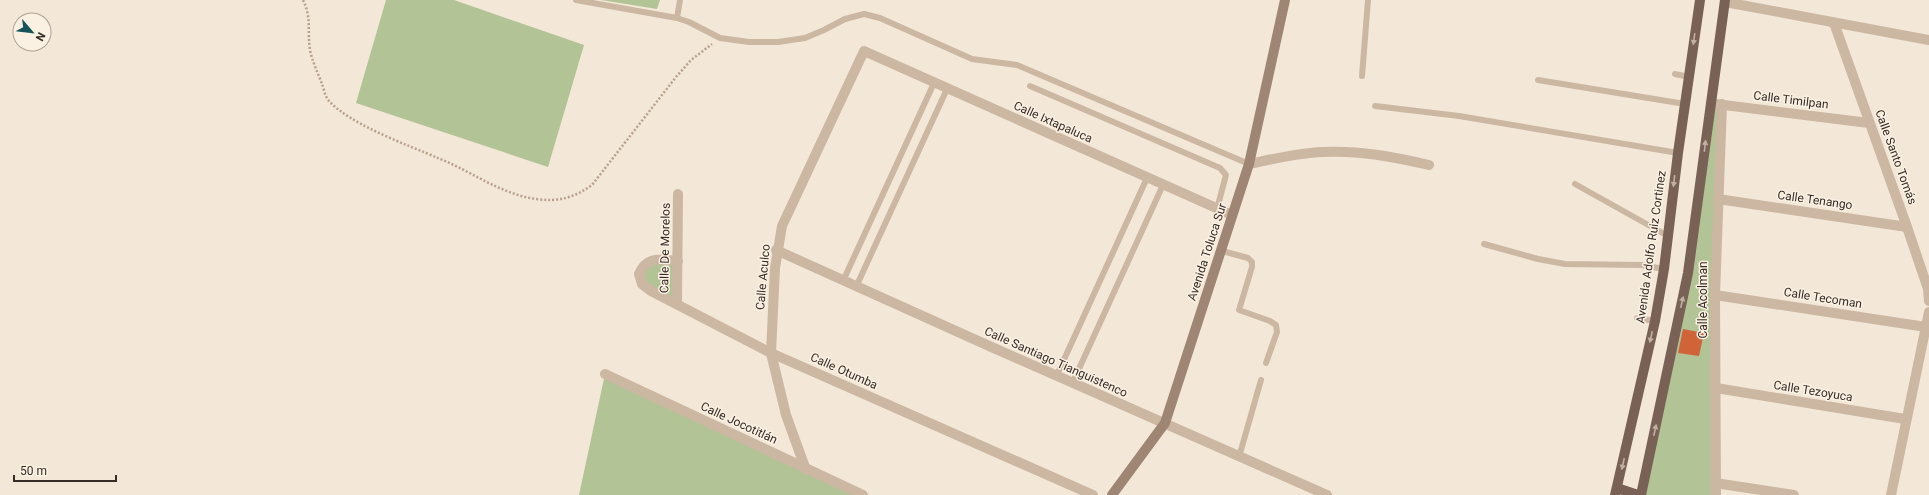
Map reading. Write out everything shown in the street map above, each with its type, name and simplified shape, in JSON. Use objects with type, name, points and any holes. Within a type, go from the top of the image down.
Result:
[{"type":"main road","name":"Avenida Adolfo Ruiz Cortinez","points":[[1616,492],[1664,269],[1678,153],[1700,0]]},
{"type":"main road","points":[[1616,492],[1640,495],[1688,273],[1725,1]]},
{"type":"street","name":"Avenida Toluca Sur","points":[[1112,495],[1165,423],[1249,164],[1285,0]]},
{"type":"street","points":[[1725,1],[1929,40]]},
{"type":"street","name":"Calle Santo Tomás","points":[[1834,23],[1907,227],[1928,289],[1929,301]]},
{"type":"street","name":"Calle Ixtapaluca","points":[[864,51],[1232,215]]},
{"type":"street","name":"Calle Aculco","points":[[806,470],[786,415],[771,353],[776,250],[782,226],[864,51]]},
{"type":"street","name":"Calle Timilpan","points":[[1710,103],[1869,123]]},
{"type":"street","name":"Calle Acolman","points":[[1716,495],[1715,295],[1722,104]]},
{"type":"street","points":[[1249,164],[1321,152],[1351,152],[1385,155],[1429,165]]},
{"type":"street","name":"Calle De Morelos","points":[[676,303],[678,262],[678,194]]},
{"type":"street","name":"Calle Tenango","points":[[1718,199],[1907,227]]},
{"type":"street","name":"Calle Santiago Tianguistenco","points":[[776,250],[1056,377],[1165,423],[1327,495]]},
{"type":"street","name":"Calle Otumba","points":[[678,262],[652,260],[643,265],[639,274],[642,284],[651,291],[771,353],[1092,495]]},
{"type":"street","name":"Calle Tecoman","points":[[1715,295],[1926,327]]},
{"type":"street","points":[[1891,495],[1929,312]]},
{"type":"street","name":"Calle Jocotitlán","points":[[605,374],[806,470],[863,495]]},
{"type":"street","name":"Calle Tezoyuca","points":[[1716,388],[1906,419]]},
{"type":"street","points":[[1715,483],[1794,495]]},
{"type":"lane","points":[[576,0],[677,18],[720,38],[748,42],[778,42],[805,38],[824,30],[845,18],[864,14],[880,18],[972,58],[1017,64],[1249,164]]},
{"type":"lane","points":[[677,18],[680,0]]},
{"type":"lane","points":[[1362,76],[1368,0]]},
{"type":"lane","points":[[1675,74],[1689,77]]},
{"type":"lane","points":[[1538,80],[1685,104]]},
{"type":"lane","points":[[843,280],[934,83]]},
{"type":"lane","points":[[1030,86],[1220,168],[1226,175],[1217,209]]},
{"type":"lane","points":[[856,287],[947,89]]},
{"type":"lane","points":[[1375,106],[1458,116],[1678,153]]},
{"type":"lane","points":[[1056,377],[1147,178]]},
{"type":"lane","points":[[1575,184],[1668,236]]},
{"type":"lane","points":[[1072,384],[1164,185]]},
{"type":"lane","points":[[1484,244],[1538,259],[1565,264],[1641,264],[1664,269]]},
{"type":"lane","points":[[1222,251],[1248,258],[1252,262],[1252,267],[1239,310],[1270,321],[1276,325],[1277,332],[1266,363]]},
{"type":"lane","points":[[1637,318],[1654,321]]},
{"type":"lane","points":[[1239,457],[1261,380]]},
{"type":"path","points":[[303,0],[308,11],[310,51],[328,100],[357,121],[407,146],[455,166],[491,185],[536,199],[564,200],[580,195],[592,185],[676,77],[691,60],[720,38]]},
{"type":"green space","points":[[386,0],[454,0],[584,45],[548,167],[356,103]]},
{"type":"green space","points":[[601,0],[660,0],[657,9]]},
{"type":"green space","points":[[1710,103],[1722,104],[1716,495],[1641,495],[1688,273]]},
{"type":"green space","points":[[678,261],[677,303],[642,284],[643,265]]},
{"type":"green space","points":[[605,374],[863,495],[579,495]]},
{"type":"building","points":[[1683,329],[1704,333],[1699,356],[1678,353]]}]
